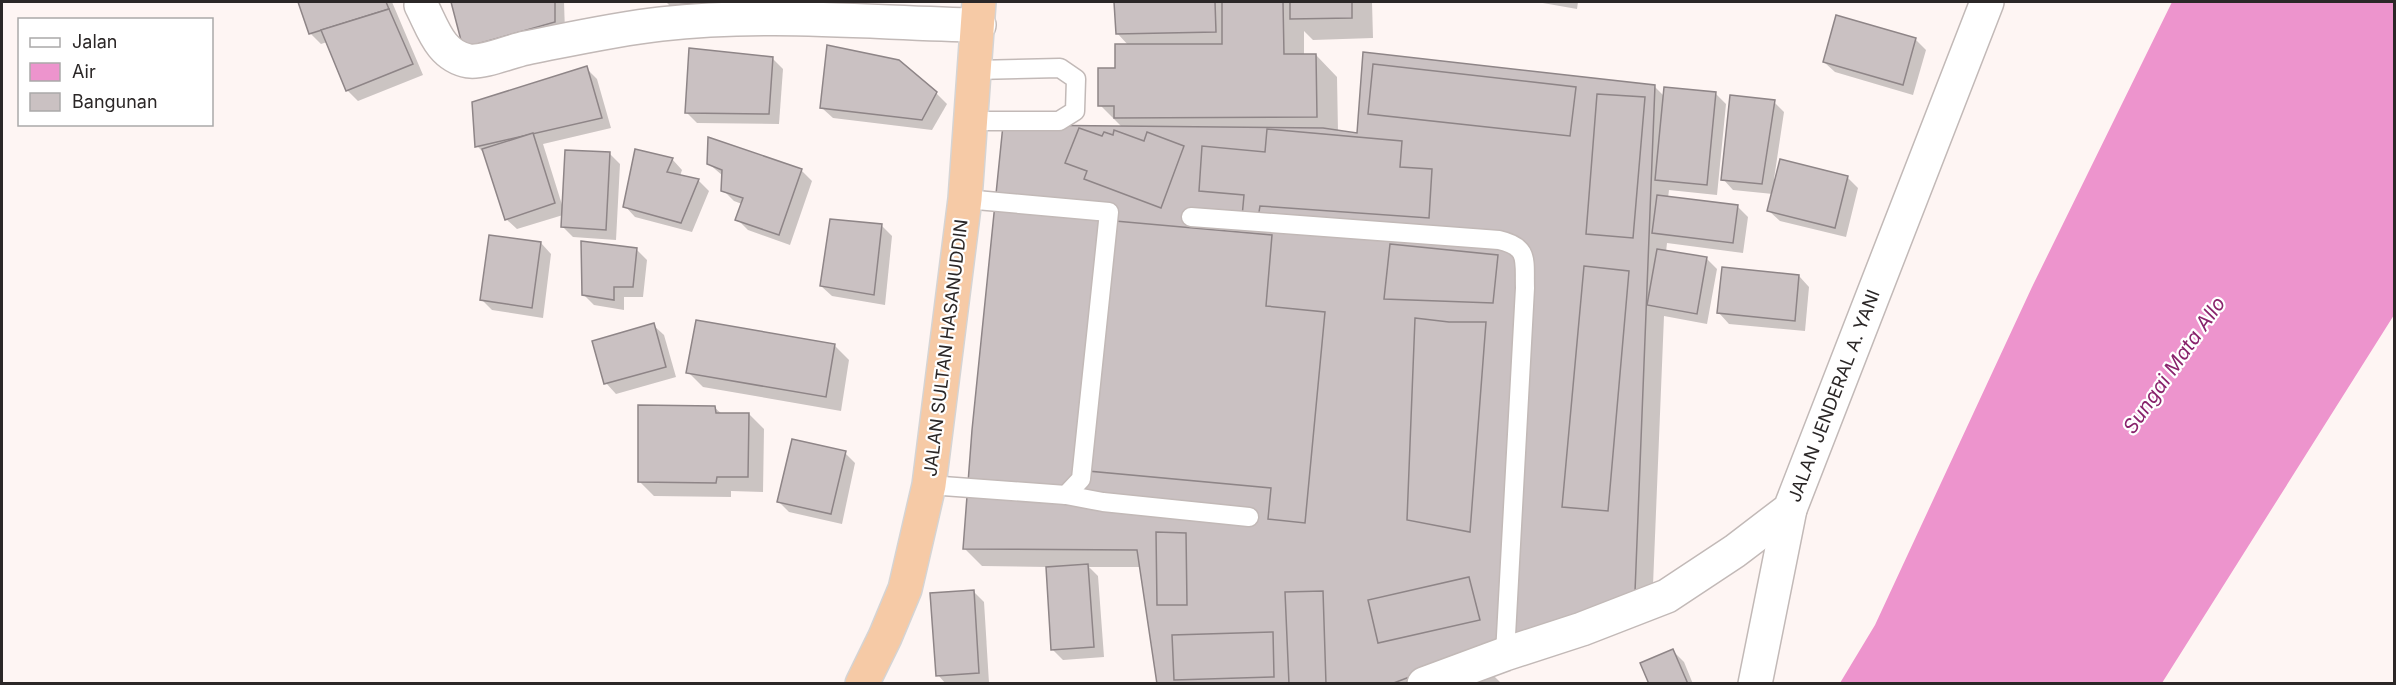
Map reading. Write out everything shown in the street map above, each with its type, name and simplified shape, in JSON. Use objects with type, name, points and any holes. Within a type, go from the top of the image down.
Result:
[{"type":"highway","name":"JALAN SULTAN HASANUDDIN","points":[[865,682],[905,589],[929,485],[965,199],[979,13]]},
{"type":"street","name":"JALAN JENDERAL A. YANI","points":[[1424,684],[1582,629],[1667,596],[1735,551],[1790,509],[1987,2]]},
{"type":"street","points":[[422,5],[440,44],[452,56],[471,61],[525,48],[660,24],[786,17],[858,22],[979,13]]},
{"type":"street","points":[[1755,684],[1790,509]]},
{"type":"lane","points":[[971,121],[1059,121],[1075,111],[1076,79],[1060,68],[975,70]]},
{"type":"lane","points":[[965,199],[1109,212],[1081,479],[1066,495]]},
{"type":"lane","points":[[1191,217],[1499,240],[1515,243],[1523,253],[1526,288],[1505,654]]},
{"type":"lane","points":[[929,485],[1066,495],[1103,502],[1249,517]]},
{"type":"water","name":"Sungai Mata Allo","points":[[2172,2],[2394,2],[2394,315],[2162,683],[1840,683],[1875,625],[2032,287]]},
{"type":"building","points":[[298,2],[386,2],[389,9],[309,34]]},
{"type":"building","points":[[451,2],[555,2],[555,22],[463,48]]},
{"type":"building","points":[[675,2],[764,2],[763,8]]},
{"type":"building","points":[[1114,2],[1215,2],[1216,32],[1116,34]]},
{"type":"building","points":[[1222,2],[1283,2],[1284,54],[1316,54],[1317,117],[1114,118],[1114,106],[1098,106],[1098,68],[1115,68],[1115,44],[1222,44]]},
{"type":"building","points":[[1290,2],[1352,2],[1352,18],[1290,19]]},
{"type":"building","points":[[389,9],[413,64],[346,91],[321,30]]},
{"type":"building","points":[[1836,15],[1916,38],[1903,85],[1823,62]]},
{"type":"building","points":[[827,45],[899,60],[937,92],[922,120],[820,108]]},
{"type":"building","points":[[689,48],[773,57],[769,114],[685,113]]},
{"type":"building","points":[[1363,52],[1655,85],[1635,592],[1391,684],[1157,684],[1137,550],[963,549],[972,430],[1003,125],[1323,128],[1357,133]]},
{"type":"building","points":[[1373,64],[1576,87],[1570,136],[1368,114]]},
{"type":"building","points":[[587,66],[602,118],[475,147],[472,102]]},
{"type":"building","points":[[1664,87],[1716,92],[1707,185],[1655,180]]},
{"type":"building","points":[[1597,94],[1645,97],[1633,238],[1586,234]]},
{"type":"building","points":[[1730,95],[1775,100],[1762,184],[1721,180]]},
{"type":"building","points":[[1079,128],[1102,136],[1104,132],[1113,135],[1114,130],[1144,141],[1147,132],[1184,146],[1161,208],[1084,179],[1087,171],[1065,163]]},
{"type":"building","points":[[1267,129],[1402,141],[1400,167],[1432,169],[1429,218],[1260,206],[1258,218],[1242,217],[1244,195],[1199,191],[1202,146],[1265,152]]},
{"type":"building","points":[[533,133],[555,203],[505,220],[482,149]]},
{"type":"building","points":[[708,137],[802,169],[779,235],[735,220],[743,198],[721,191],[722,170],[707,164]]},
{"type":"building","points":[[635,149],[673,158],[667,172],[699,179],[681,223],[623,207]]},
{"type":"building","points":[[565,150],[610,152],[606,230],[561,227]]},
{"type":"building","points":[[1780,159],[1848,176],[1835,228],[1767,211]]},
{"type":"building","points":[[1657,195],[1738,205],[1733,243],[1652,233]]},
{"type":"building","points":[[830,219],[882,224],[874,295],[820,286]]},
{"type":"building","points":[[1115,221],[1272,235],[1266,306],[1325,312],[1305,523],[1268,519],[1271,488],[1088,471]]},
{"type":"building","points":[[489,235],[541,242],[532,308],[480,300]]},
{"type":"building","points":[[581,241],[637,248],[633,287],[614,287],[614,300],[582,295]]},
{"type":"building","points":[[1390,244],[1498,255],[1493,303],[1384,299]]},
{"type":"building","points":[[1657,249],[1707,257],[1697,314],[1647,305]]},
{"type":"building","points":[[1584,266],[1629,271],[1608,511],[1562,507]]},
{"type":"building","points":[[1722,267],[1799,275],[1795,321],[1717,313]]},
{"type":"building","points":[[1415,318],[1449,322],[1486,322],[1470,532],[1407,520]]},
{"type":"building","points":[[696,320],[835,344],[826,397],[686,373]]},
{"type":"building","points":[[654,323],[666,367],[604,384],[592,341]]},
{"type":"building","points":[[638,405],[715,406],[716,413],[749,413],[748,477],[717,477],[716,483],[638,482]]},
{"type":"building","points":[[792,439],[846,451],[831,514],[777,502]]},
{"type":"building","points":[[1156,532],[1186,533],[1187,605],[1157,605]]},
{"type":"building","points":[[1088,564],[1094,647],[1051,650],[1046,567]]},
{"type":"building","points":[[1469,577],[1480,620],[1378,643],[1368,600]]},
{"type":"building","points":[[974,590],[979,673],[936,676],[930,593]]},
{"type":"building","points":[[1323,591],[1326,684],[1289,684],[1285,592]]},
{"type":"building","points":[[1273,632],[1274,677],[1174,680],[1172,635]]},
{"type":"building","points":[[1673,649],[1688,684],[1649,684],[1640,663]]}]
